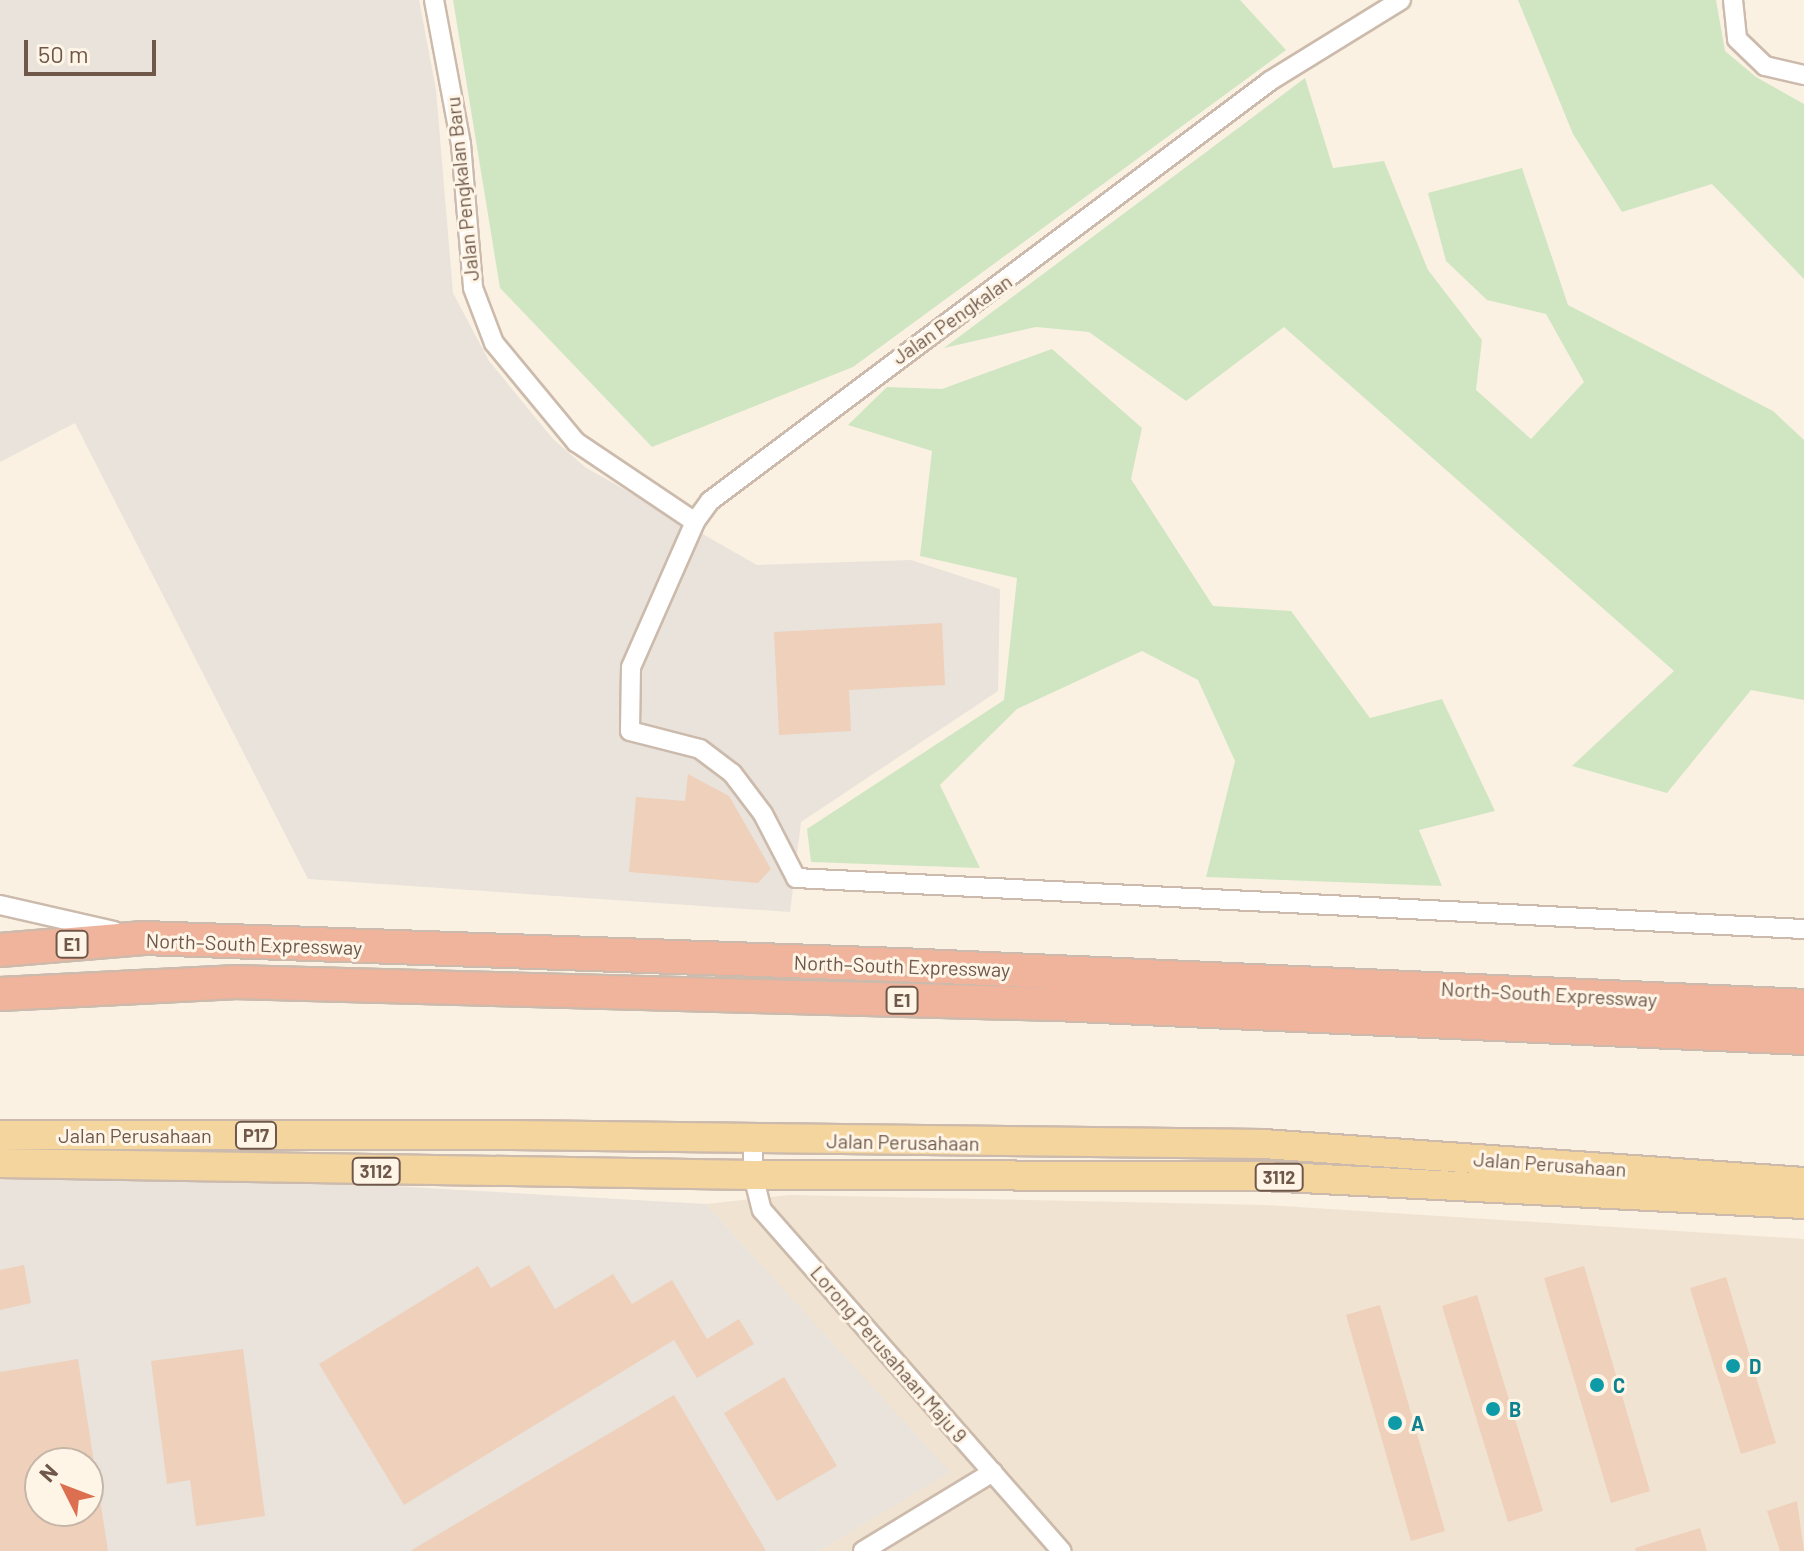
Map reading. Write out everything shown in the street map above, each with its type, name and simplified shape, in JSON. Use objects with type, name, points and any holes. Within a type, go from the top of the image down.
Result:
[{"type":"highway","name":"North–South Expressway","points":[[0,950],[144,938],[915,966],[1804,1006]]},
{"type":"highway","name":"North–South Expressway","points":[[0,994],[233,982],[1040,1004],[1804,1038]]},
{"type":"main road","name":"Jalan Perusahaan","points":[[0,1135],[1263,1144],[1804,1182]]},
{"type":"main road","name":"Jalan Perusahaan","points":[[0,1163],[753,1175],[1264,1176],[1804,1204]]},
{"type":"street","name":"Jalan Pengkalan Baru","points":[[434,0],[461,144],[473,288],[494,343],[576,442],[695,522]]},
{"type":"street","name":"Jalan Pengkalan","points":[[1401,0],[1270,81],[918,348],[896,358],[795,433],[710,501],[695,522],[631,667],[630,731],[700,749],[732,773],[763,814],[796,878],[1804,929]]},
{"type":"street","points":[[1733,0],[1737,39],[1765,66],[1804,75]]},
{"type":"street","points":[[0,905],[144,938]]},
{"type":"street","name":"Lorong Perusahaan Maju 9","points":[[753,1140],[753,1175],[762,1210],[1058,1549]]},
{"type":"street","points":[[863,1551],[993,1472]]},
{"type":"shaded area","points":[[0,0],[419,0],[436,90],[453,293],[489,361],[553,439],[585,467],[757,565],[911,560],[1000,589],[998,691],[801,822],[790,912],[308,879],[75,423],[0,462]]},
{"type":"shaded area","points":[[0,1170],[109,1170],[706,1204],[950,1472],[819,1551],[0,1551]]},
{"type":"shaded area","points":[[790,1195],[1266,1205],[1804,1239],[1804,1551],[819,1551],[949,1472],[706,1204]]},
{"type":"green space","points":[[453,0],[1240,0],[1286,50],[853,367],[652,447],[500,288]]},
{"type":"green space","points":[[1518,0],[1716,0],[1725,51],[1756,77],[1804,104],[1804,279],[1712,184],[1622,212],[1573,134]]},
{"type":"green space","points":[[1305,78],[1333,168],[1384,161],[1428,270],[1482,340],[1476,390],[1531,439],[1584,382],[1546,314],[1487,300],[1446,261],[1428,193],[1522,168],[1568,305],[1773,411],[1804,440],[1804,700],[1751,690],[1667,793],[1572,766],[1674,671],[1284,327],[1186,401],[1089,332],[1036,327],[944,348]]},
{"type":"green space","points":[[1052,349],[1142,428],[1131,479],[1213,606],[1291,611],[1370,718],[1442,699],[1495,811],[1419,830],[1442,886],[1206,877],[1235,761],[1198,680],[1142,651],[1017,709],[940,785],[980,868],[811,862],[807,829],[1004,700],[1017,578],[920,556],[932,451],[848,425],[887,387],[942,389]]},
{"type":"building","points":[[942,623],[945,685],[849,690],[851,731],[779,735],[774,632]]},
{"type":"building","points":[[688,774],[729,796],[771,869],[758,883],[629,872],[636,797],[685,801]]},
{"type":"building","points":[[24,1265],[31,1303],[0,1310],[0,1270]]},
{"type":"building","points":[[529,1265],[555,1309],[613,1274],[632,1304],[672,1280],[707,1339],[739,1319],[754,1344],[697,1378],[674,1340],[404,1505],[319,1364],[478,1266],[491,1288]]},
{"type":"building","name":"C","points":[[1584,1266],[1650,1491],[1611,1503],[1544,1278]]},
{"type":"building","name":"D","points":[[1726,1277],[1776,1443],[1741,1454],[1690,1288]]},
{"type":"building","name":"B","points":[[1477,1295],[1543,1511],[1508,1522],[1442,1306]]},
{"type":"building","name":"A","points":[[1380,1305],[1445,1531],[1411,1541],[1346,1315]]},
{"type":"building","points":[[243,1349],[265,1516],[196,1526],[190,1480],[167,1484],[151,1361]]},
{"type":"building","points":[[78,1359],[92,1447],[24,1447],[24,1527],[104,1525],[108,1551],[0,1551],[0,1372]]},
{"type":"building","points":[[784,1377],[837,1466],[777,1501],[724,1413]]},
{"type":"building","points":[[674,1395],[766,1551],[410,1551]]},
{"type":"building","points":[[1797,1501],[1804,1551],[1780,1551],[1767,1511]]},
{"type":"building","points":[[1700,1528],[1707,1551],[1636,1551],[1635,1548]]},
{"type":"place","name":"D","points":[[1733,1366]]},
{"type":"place","name":"C","points":[[1597,1385]]},
{"type":"place","name":"B","points":[[1493,1409]]},
{"type":"place","name":"A","points":[[1395,1423]]}]
